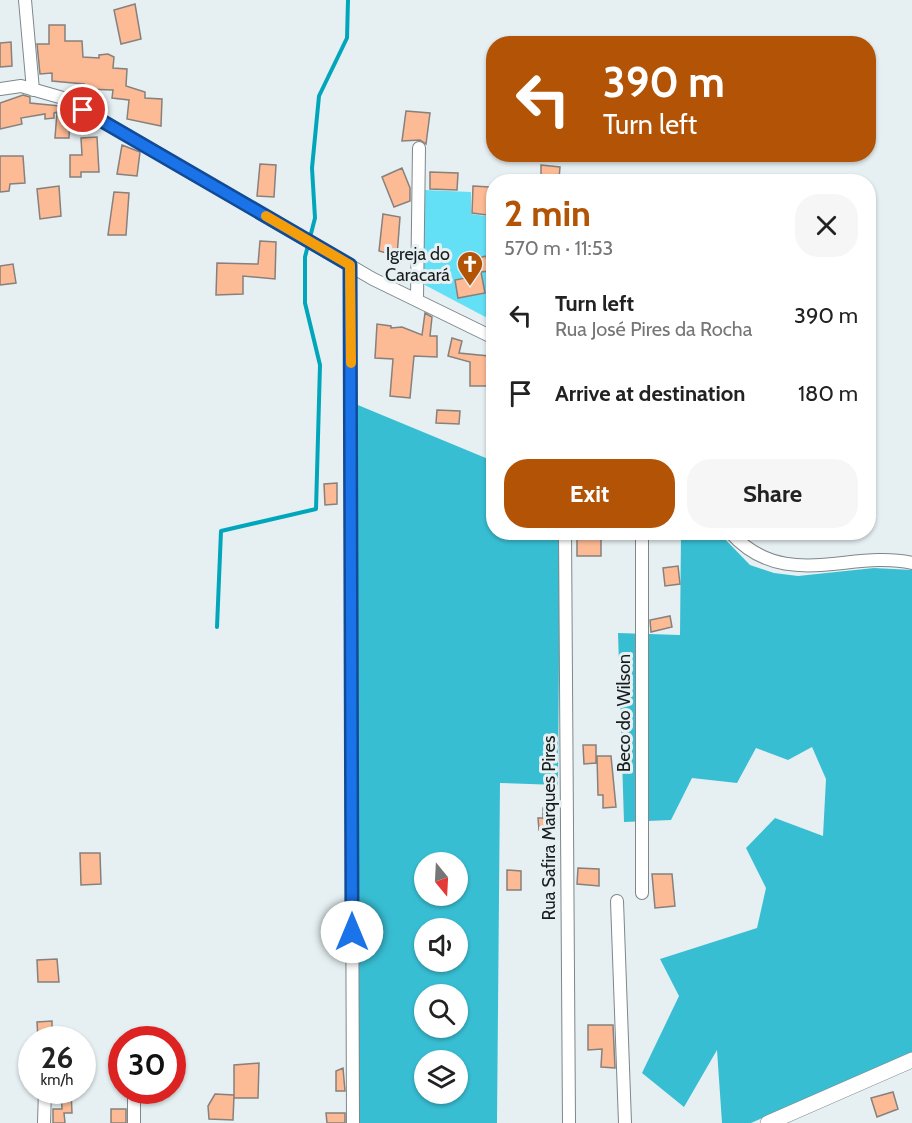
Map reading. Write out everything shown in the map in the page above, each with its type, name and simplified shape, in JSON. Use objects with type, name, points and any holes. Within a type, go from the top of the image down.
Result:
[{"type":"main road","points":[[768,1123],[912,1060]]},
{"type":"street","points":[[25,0],[33,90]]},
{"type":"street","points":[[0,89],[21,86],[63,98],[373,279],[486,334]]},
{"type":"street","points":[[417,299],[419,148]]},
{"type":"street","points":[[350,265],[353,1123]]},
{"type":"street","name":"Rua Safira Marques Pires","points":[[565,540],[569,1123]]},
{"type":"street","name":"Beco do Wilson","points":[[642,540],[642,893]]},
{"type":"street","points":[[739,540],[753,553],[777,563],[801,565],[886,561],[912,563]]},
{"type":"street","points":[[617,901],[625,1123]]},
{"type":"street","points":[[44,1123],[45,1104]]},
{"type":"street","points":[[134,1104],[134,1123]]},
{"type":"shaded area","points":[[424,190],[471,192],[471,214],[486,216],[486,317],[423,284]]},
{"type":"shaded area","points":[[353,403],[486,458],[486,540],[560,540],[558,785],[500,783],[497,1123],[356,1123]]},
{"type":"shaded area","points":[[681,540],[726,540],[750,565],[774,573],[798,576],[874,568],[912,570],[912,1052],[751,1123],[722,1123],[717,1050],[684,1107],[642,1073],[679,996],[660,959],[757,928],[766,888],[746,848],[775,818],[823,836],[826,779],[812,747],[788,760],[756,748],[737,783],[692,778],[671,820],[624,822],[618,633],[680,635]]},
{"type":"building","points":[[135,4],[141,39],[121,44],[114,10]]},
{"type":"building","points":[[49,25],[65,25],[65,41],[82,41],[83,57],[99,58],[99,55],[108,54],[114,57],[113,68],[127,69],[126,86],[145,92],[145,98],[162,99],[161,126],[127,119],[129,100],[112,98],[113,90],[84,89],[84,84],[52,81],[52,73],[40,74],[37,44],[49,44]]},
{"type":"building","points":[[11,42],[12,66],[0,67],[0,43]]},
{"type":"building","points":[[23,95],[30,97],[30,103],[60,106],[68,111],[59,112],[70,114],[69,138],[55,138],[57,112],[54,113],[54,118],[45,119],[45,114],[21,118],[22,124],[0,129],[0,103]]},
{"type":"building","points":[[406,111],[430,113],[426,144],[420,140],[402,141]]},
{"type":"building","points":[[97,137],[99,172],[81,172],[81,177],[70,177],[70,155],[82,155],[81,138]]},
{"type":"building","points":[[122,145],[140,152],[137,176],[117,174]]},
{"type":"building","points":[[0,156],[23,156],[25,183],[10,184],[9,191],[0,192]]},
{"type":"building","points":[[260,164],[276,165],[274,197],[257,196]]},
{"type":"building","points":[[541,165],[560,167],[559,174],[541,174]]},
{"type":"building","points":[[402,168],[410,188],[410,201],[394,207],[382,177]]},
{"type":"building","points":[[430,172],[458,173],[457,190],[430,189]]},
{"type":"building","points":[[59,186],[61,216],[40,219],[37,189]]},
{"type":"building","points":[[473,186],[486,187],[486,215],[472,213]]},
{"type":"building","points":[[114,192],[129,193],[126,235],[108,235]]},
{"type":"building","points":[[383,214],[400,217],[397,256],[379,251]]},
{"type":"building","points":[[260,241],[276,242],[275,279],[243,276],[243,294],[216,295],[217,263],[258,264]]},
{"type":"building","name":"Igreja do Caracará","points":[[486,256],[486,271],[481,272],[485,293],[458,298],[455,280],[471,277],[468,261]]},
{"type":"building","points":[[13,264],[16,283],[0,285],[0,266]]},
{"type":"building","points":[[425,313],[432,317],[430,336],[437,336],[437,357],[414,356],[410,398],[390,396],[393,359],[375,358],[377,324],[391,326],[391,328],[402,327],[422,335]]},
{"type":"building","points":[[452,338],[462,341],[459,353],[486,356],[486,386],[470,386],[470,362],[448,356]]},
{"type":"building","points":[[437,410],[460,411],[459,424],[436,423]]},
{"type":"building","points":[[337,483],[337,504],[325,505],[324,484]]},
{"type":"building","points":[[577,540],[601,540],[601,556],[577,556]]},
{"type":"building","points":[[678,566],[680,584],[665,586],[663,568]]},
{"type":"building","points":[[670,616],[672,627],[651,632],[650,620]]},
{"type":"building","points":[[583,745],[596,745],[596,763],[584,764]]},
{"type":"building","points":[[597,756],[611,756],[616,807],[603,808],[603,795],[598,795]]},
{"type":"building","points":[[543,808],[554,809],[555,830],[539,830],[538,818],[543,818]]},
{"type":"building","points":[[80,853],[100,853],[101,884],[81,885]]},
{"type":"building","points":[[578,868],[599,869],[599,886],[577,884]]},
{"type":"building","points":[[507,870],[521,871],[521,890],[507,890]]},
{"type":"building","points":[[652,874],[672,874],[675,906],[655,908]]},
{"type":"building","points":[[57,959],[59,982],[38,982],[37,960]]},
{"type":"building","points":[[52,1021],[52,1026],[37,1026],[37,1022]]},
{"type":"building","points":[[588,1025],[613,1025],[615,1068],[601,1067],[602,1049],[588,1050]]},
{"type":"building","points":[[259,1063],[258,1098],[234,1098],[234,1065]]},
{"type":"building","points":[[343,1068],[345,1091],[336,1091],[336,1071]]},
{"type":"building","points":[[893,1092],[898,1109],[877,1117],[871,1098]]},
{"type":"building","points":[[215,1094],[234,1095],[233,1120],[209,1119],[208,1106]]},
{"type":"building","points":[[62,1104],[72,1104],[72,1113],[64,1113],[65,1123],[53,1123],[53,1109],[62,1109]]},
{"type":"building","points":[[111,1109],[126,1109],[126,1123],[111,1123]]},
{"type":"building","points":[[326,1113],[345,1113],[345,1123],[327,1123]]},
{"type":"waterway","points":[[217,627],[221,531],[316,509],[320,365],[305,303],[305,257],[315,218],[312,168],[319,96],[347,38],[348,0]]},
{"type":"slow traffic","points":[[266,216],[350,265],[351,363]]},
{"type":"place","name":"Igreja do Caracará","points":[[470,287]]},
{"type":"route","points":[[83,110],[350,265],[352,932]]}]
